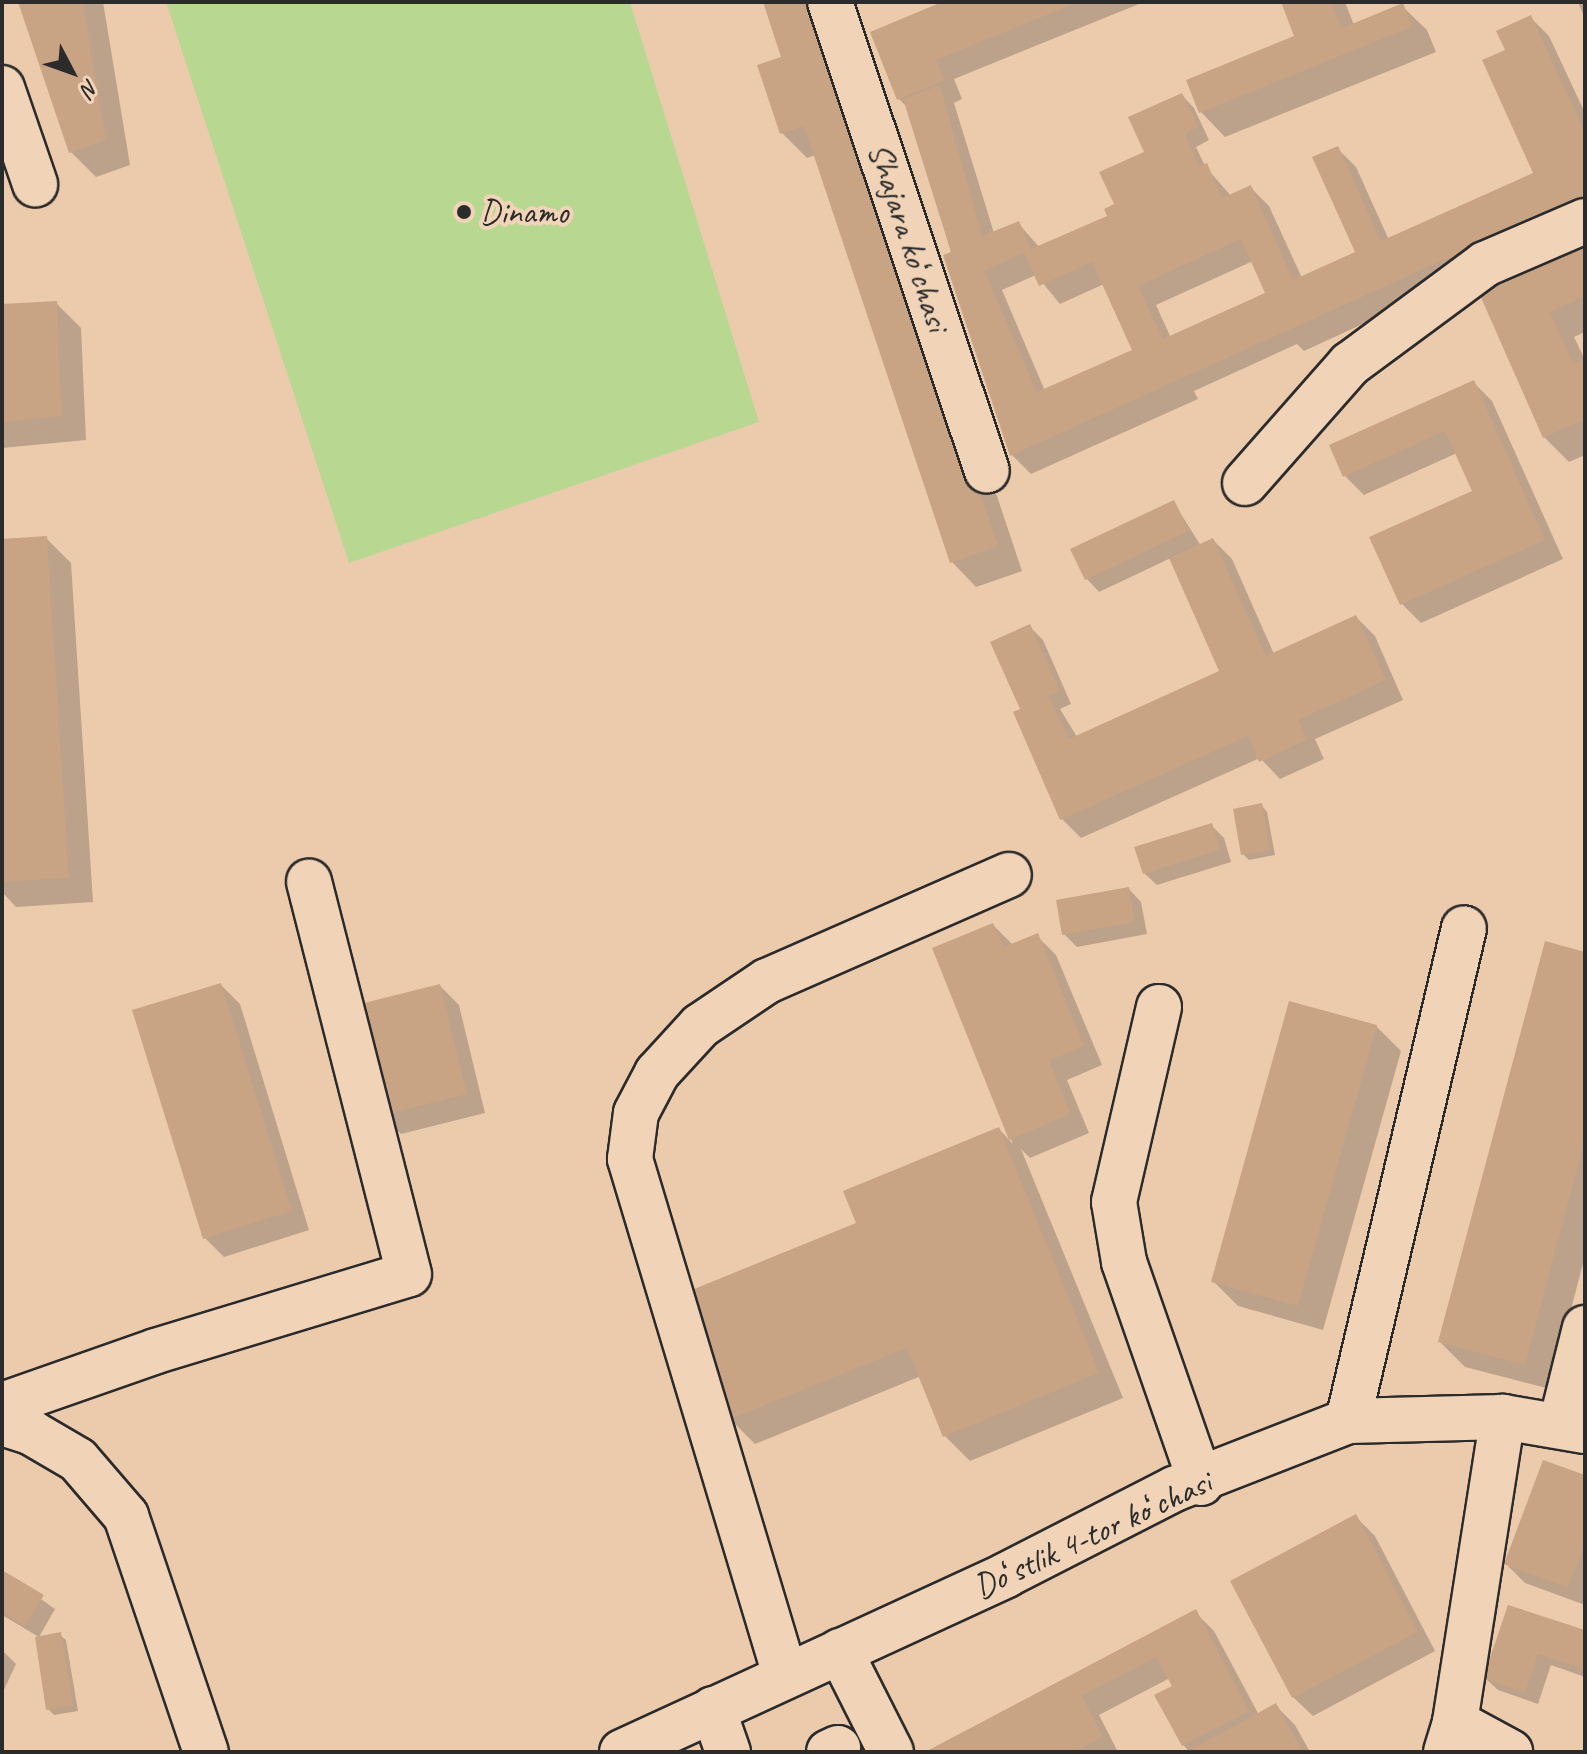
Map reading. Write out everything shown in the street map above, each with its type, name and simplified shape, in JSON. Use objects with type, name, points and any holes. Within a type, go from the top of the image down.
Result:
[{"type":"street","name":"Shajara koʻchasi","points":[[833,3],[987,470]]},
{"type":"street","points":[[2,88],[35,184]]},
{"type":"street","points":[[1245,483],[1350,364],[1485,264],[1585,221]]},
{"type":"street","points":[[785,1675],[630,1159],[636,1113],[657,1073],[700,1026],[767,981],[1009,875]]},
{"type":"street","points":[[2,1405],[156,1351],[409,1274],[309,882]]},
{"type":"street","points":[[1348,1421],[1464,928]]},
{"type":"street","points":[[1159,1007],[1114,1202],[1124,1262],[1201,1483]]},
{"type":"street","points":[[1573,1427],[1585,1328]]},
{"type":"street","points":[[1503,1417],[1450,1737],[1510,1752]]},
{"type":"street","name":"Doʻstlik 4-tor koʻchasi","points":[[622,1752],[1006,1575],[1174,1489],[1201,1483],[1348,1421],[1503,1417],[1573,1427]]},
{"type":"street","points":[[2,1423],[32,1433],[78,1460],[126,1516],[206,1752]]},
{"type":"street","points":[[840,1651],[891,1752]]},
{"type":"street","points":[[713,1709],[728,1752]]},
{"type":"green space","name":"Dinamo","points":[[166,2],[630,2],[759,422],[349,563]]},
{"type":"building","points":[[18,2],[83,2],[106,140],[69,153]]},
{"type":"building","points":[[763,2],[817,2],[998,546],[950,563],[804,126],[780,134],[757,65],[781,57]]},
{"type":"building","points":[[942,2],[1079,2],[936,60],[945,80],[897,100],[870,32]]},
{"type":"building","points":[[1281,2],[1331,2],[1342,28],[1403,3],[1412,27],[1199,113],[1186,80],[1294,36]]},
{"type":"building","points":[[1531,15],[1585,132],[1585,196],[1010,456],[943,255],[951,252],[903,99],[940,85],[982,236],[1019,221],[1031,249],[1107,216],[1104,209],[1114,204],[1099,172],[1144,152],[1128,117],[1182,93],[1198,127],[1185,134],[1199,166],[1207,163],[1222,198],[1251,185],[1293,280],[1355,252],[1312,157],[1338,146],[1381,241],[1533,173],[1482,60],[1505,50],[1496,31]],"holes":[[[1241,239],[1265,293],[1163,339],[1138,286]],[[1024,253],[1039,286],[1092,262],[1132,350],[1037,392],[984,271]]]},
{"type":"building","points":[[1585,246],[1585,296],[1550,312],[1573,364],[1585,358],[1585,419],[1543,438],[1479,293]]},
{"type":"building","points":[[57,301],[62,416],[2,422],[2,304]]},
{"type":"building","points":[[1474,380],[1545,540],[1400,605],[1369,537],[1472,491],[1445,431],[1343,477],[1329,445]]},
{"type":"building","points":[[1174,500],[1189,531],[1085,580],[1070,549]]},
{"type":"building","points":[[47,536],[69,878],[2,882],[2,539]]},
{"type":"building","points":[[1213,538],[1266,656],[1356,615],[1386,680],[1298,720],[1307,740],[1259,762],[1248,736],[1060,820],[1013,712],[1020,709],[990,642],[1030,624],[1060,691],[1049,696],[1069,739],[1219,671],[1169,558]]},
{"type":"building","points":[[1262,803],[1270,850],[1241,855],[1233,809]]},
{"type":"building","points":[[1212,823],[1220,850],[1143,874],[1134,847]]},
{"type":"building","points":[[1129,887],[1135,922],[1062,935],[1056,900]]},
{"type":"building","points":[[993,923],[1004,947],[1038,933],[1084,1046],[1049,1061],[1071,1114],[1009,1140],[932,948]]},
{"type":"building","points":[[1545,941],[1585,952],[1585,1139],[1525,1365],[1438,1342]]},
{"type":"building","points":[[221,983],[292,1211],[203,1239],[132,1010]]},
{"type":"building","points":[[440,984],[467,1094],[380,1116],[352,1006]]},
{"type":"building","points":[[1289,1001],[1377,1025],[1298,1306],[1211,1282]]},
{"type":"building","points":[[999,1127],[1099,1373],[943,1437],[907,1348],[728,1420],[677,1296],[856,1223],[843,1191]]},
{"type":"building","points":[[1543,1460],[1585,1475],[1585,1544],[1568,1588],[1504,1564]]},
{"type":"building","points":[[1356,1514],[1418,1632],[1292,1698],[1230,1581]]},
{"type":"building","points":[[2,1570],[44,1595],[25,1626],[2,1612]]},
{"type":"building","points":[[1508,1605],[1585,1630],[1585,1670],[1538,1654],[1525,1693],[1483,1678]]},
{"type":"building","points":[[1196,1609],[1249,1711],[1182,1746],[1154,1695],[1172,1686],[1156,1657],[1082,1696],[1103,1737],[1074,1752],[925,1752]]},
{"type":"building","points":[[61,1632],[73,1705],[46,1710],[35,1637]]},
{"type":"building","points":[[1276,1703],[1303,1752],[1187,1752]]},
{"type":"place","name":"Dinamo","points":[[464,212]]}]
